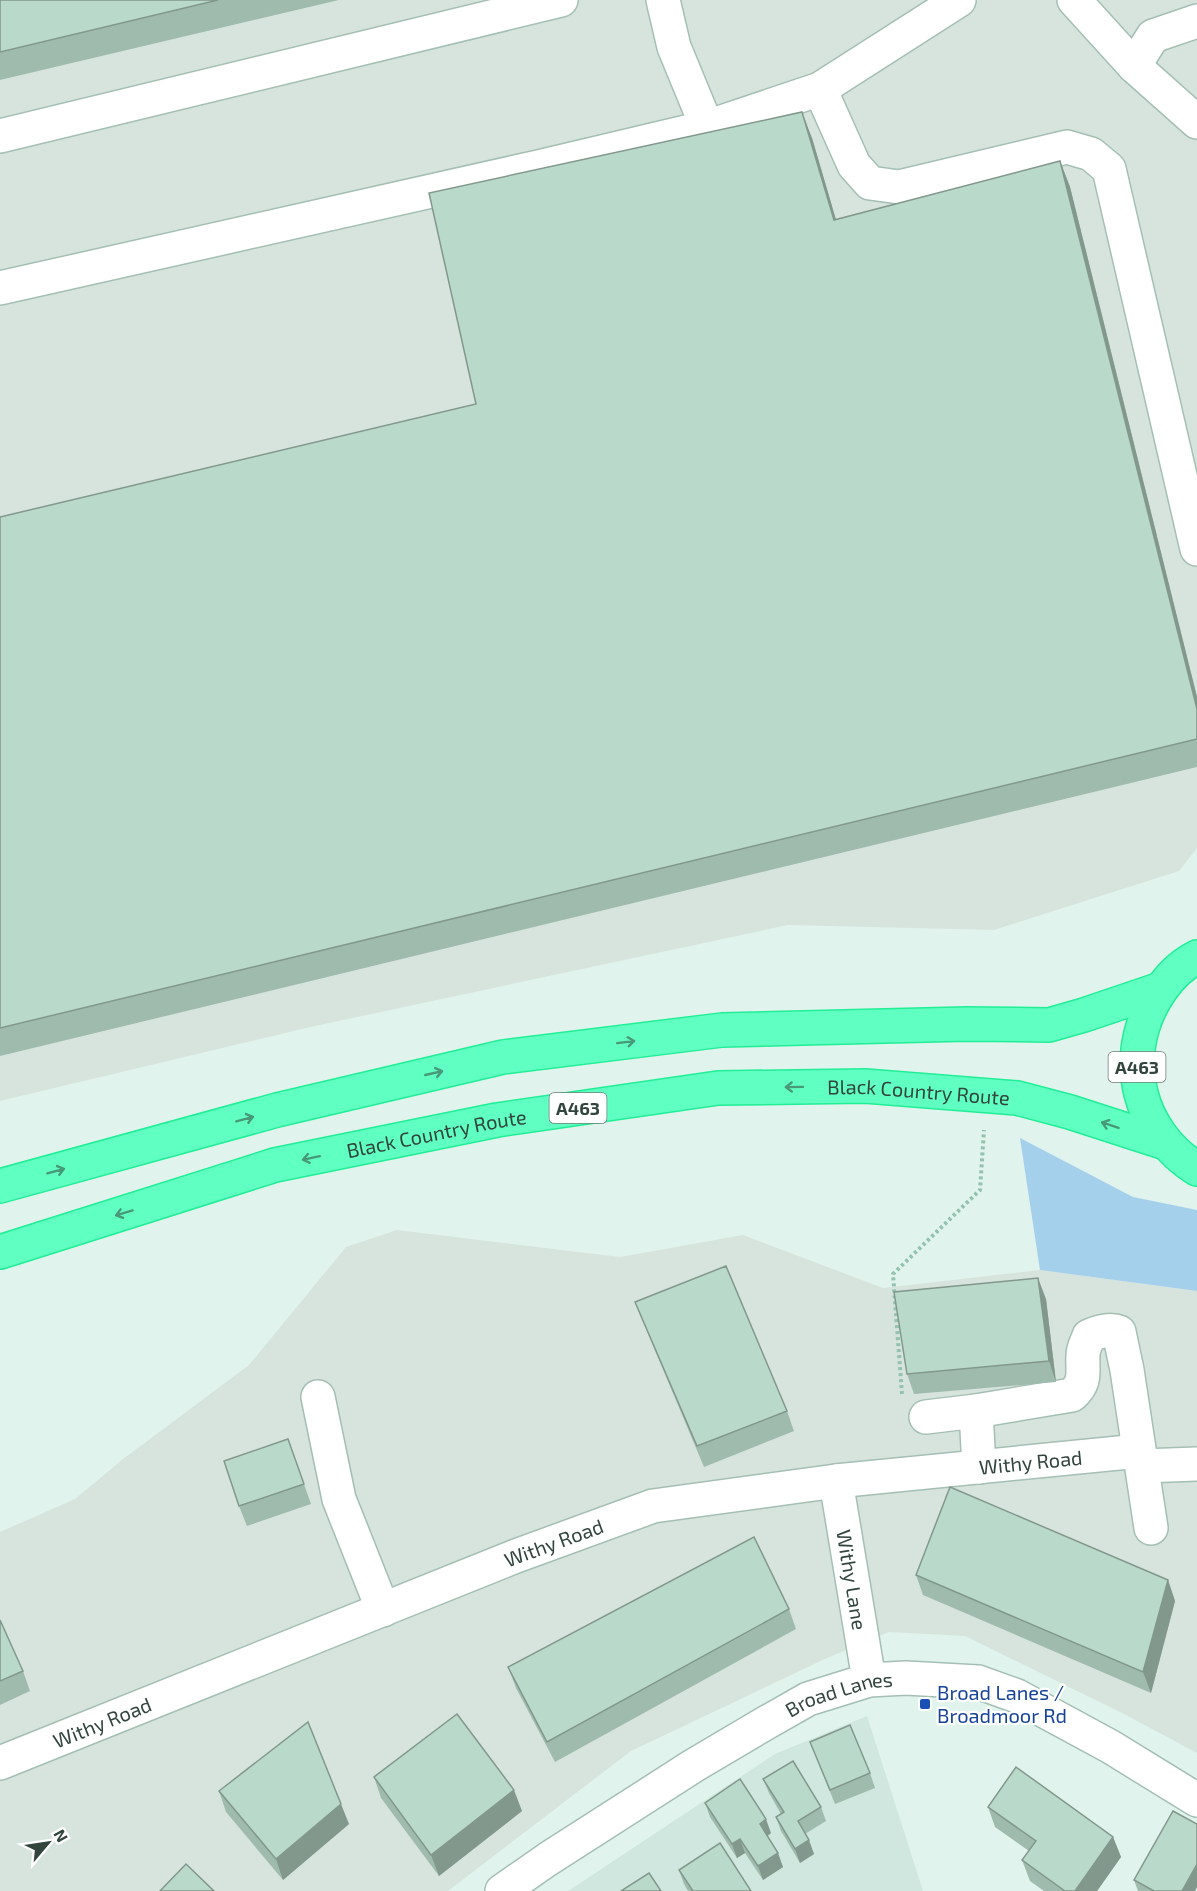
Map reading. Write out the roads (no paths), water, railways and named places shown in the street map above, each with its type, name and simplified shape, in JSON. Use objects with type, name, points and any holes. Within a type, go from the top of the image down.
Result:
[{"type":"highway","name":"A463","points":[[1197,957],[1175,973],[1161,989],[1147,1012],[1138,1041],[1137,1065],[1141,1095],[1153,1125],[1166,1143],[1185,1162],[1197,1169]]},
{"type":"highway","name":"A463","points":[[0,1186],[277,1110],[503,1057],[723,1030],[967,1024],[1049,1025],[1161,989]]},
{"type":"highway","name":"Black Country Route","points":[[0,1252],[275,1165],[497,1120],[718,1088],[865,1086],[1017,1098],[1070,1112],[1166,1143]]},
{"type":"street","points":[[0,136],[561,0]]},
{"type":"street","points":[[663,0],[674,47],[707,127]]},
{"type":"street","points":[[0,288],[707,127],[820,89],[959,0]]},
{"type":"street","points":[[1074,0],[1134,66],[1197,122]]},
{"type":"street","points":[[1134,66],[1153,36],[1197,21]]},
{"type":"street","points":[[820,89],[854,165],[870,183],[899,187],[1067,147],[1091,154],[1109,169],[1197,549]]},
{"type":"street","points":[[915,1410],[976,1411],[1072,1395],[1081,1387],[1084,1374],[1083,1352],[1089,1336],[1098,1332],[1113,1330],[1119,1332],[1151,1528]]},
{"type":"street","points":[[318,1397],[339,1499],[383,1610]]},
{"type":"street","points":[[976,1411],[979,1467]]},
{"type":"street","name":"Withy Road","points":[[0,1763],[516,1556],[653,1506],[836,1481],[979,1467],[1141,1459],[1197,1464]]},
{"type":"street","name":"Withy Lane","points":[[836,1481],[869,1680]]},
{"type":"street","name":"Broad Lanes","points":[[502,1891],[548,1859],[764,1724],[808,1699],[869,1680],[906,1678],[978,1682],[1017,1696],[1111,1747],[1197,1800]]},
{"type":"place","name":"Broad Lanes / Broadmoor Rd","points":[[925,1704]]}]
